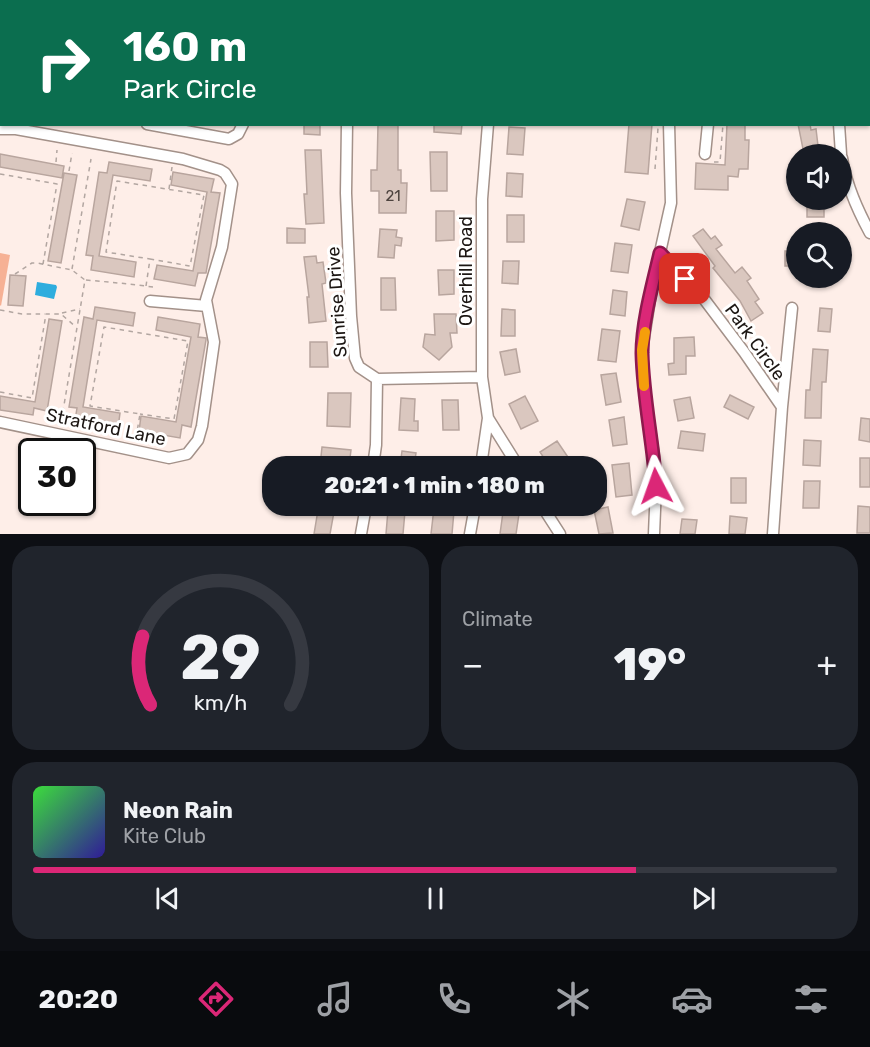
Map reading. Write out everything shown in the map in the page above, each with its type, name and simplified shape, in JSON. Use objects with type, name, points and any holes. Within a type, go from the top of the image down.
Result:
[{"type":"street","points":[[158,126],[229,139],[238,134],[242,126]]},
{"type":"street","name":"Sunrise Drive","points":[[347,126],[347,215],[355,358],[359,367],[377,379]]},
{"type":"street","name":"Overhill Road","points":[[488,126],[482,199],[482,377],[488,418]]},
{"type":"street","points":[[654,534],[656,486],[644,389],[642,350],[651,293],[669,213],[671,196],[669,126]]},
{"type":"street","points":[[708,126],[708,158]]},
{"type":"street","points":[[839,126],[840,144]]},
{"type":"street","name":"Stratford Lane","points":[[0,129],[16,129],[183,159],[210,166],[225,173],[232,184],[222,246],[206,300],[214,342],[202,426],[198,440],[187,454],[169,458],[0,422]]},
{"type":"street","points":[[852,197],[870,233]]},
{"type":"street","name":"Park Circle","points":[[660,253],[698,291],[782,407],[773,534]]},
{"type":"street","points":[[150,302],[207,306]]},
{"type":"street","points":[[782,407],[792,308]]},
{"type":"street","points":[[374,456],[377,379],[482,377]]},
{"type":"street","points":[[482,456],[488,418]]},
{"type":"street","points":[[488,418],[512,456]]},
{"type":"street","points":[[361,534],[364,516]]},
{"type":"street","points":[[470,534],[473,516]]},
{"type":"street","points":[[548,516],[560,534]]},
{"type":"path","points":[[655,170],[658,126]]},
{"type":"path","points":[[708,158],[720,162],[723,126]]},
{"type":"path","points":[[55,160],[57,150]]},
{"type":"path","points":[[69,171],[72,153]]},
{"type":"path","points":[[72,270],[91,159]]},
{"type":"path","points":[[169,189],[173,164]]},
{"type":"path","points":[[0,174],[57,184],[43,264]]},
{"type":"path","points":[[117,181],[204,195],[190,266],[150,259],[105,252],[117,181]]},
{"type":"path","points":[[146,286],[150,259]]},
{"type":"path","points":[[15,274],[32,263],[43,264],[72,270],[85,280],[111,284],[118,282],[153,288]]},
{"type":"path","points":[[61,427],[85,280]]},
{"type":"path","points":[[11,312],[12,308]]},
{"type":"path","points":[[18,313],[19,309]]},
{"type":"path","points":[[0,310],[18,313],[61,314],[80,309]]},
{"type":"path","points":[[0,392],[32,398],[46,314]]},
{"type":"path","points":[[61,314],[69,318],[77,328]]},
{"type":"path","points":[[104,327],[188,341],[174,419],[140,414],[90,406],[104,327]]},
{"type":"path","points":[[136,438],[140,414]]},
{"type":"shaded area","points":[[0,253],[10,255],[1,306],[0,305]]},
{"type":"water","points":[[37,282],[56,285],[54,299],[35,295]]},
{"type":"building","points":[[304,126],[320,126],[320,135],[304,134]]},
{"type":"building","points":[[378,126],[398,126],[398,170],[401,170],[401,183],[407,183],[406,213],[379,213],[379,191],[371,191],[371,170],[377,170]]},
{"type":"building","points":[[434,126],[462,126],[461,134],[434,132]]},
{"type":"building","points":[[629,126],[652,126],[648,174],[625,172]]},
{"type":"building","points":[[727,126],[745,126],[745,140],[749,140],[748,169],[739,169],[738,177],[728,176],[728,190],[695,189],[696,163],[725,165]]},
{"type":"building","points":[[798,126],[810,126],[811,130],[816,129],[818,144],[802,144]]},
{"type":"building","points":[[509,127],[525,128],[523,155],[507,154]]},
{"type":"building","points":[[305,150],[321,150],[324,223],[306,224]]},
{"type":"building","points":[[430,152],[447,152],[447,191],[431,191]]},
{"type":"building","points":[[0,154],[64,166],[62,178],[0,167]]},
{"type":"building","points":[[109,162],[152,169],[150,181],[113,175],[99,256],[136,262],[134,277],[91,270],[93,256],[86,255],[99,172],[107,173]]},
{"type":"building","points":[[173,172],[214,179],[211,192],[220,193],[206,273],[198,273],[195,286],[154,279],[157,265],[193,271],[207,192],[171,185]]},
{"type":"building","points":[[64,173],[77,175],[61,263],[48,261]]},
{"type":"building","points":[[507,173],[523,174],[522,197],[506,196]]},
{"type":"building","points":[[627,199],[645,202],[639,230],[621,226]]},
{"type":"building","points":[[807,210],[824,210],[824,217],[807,217]]},
{"type":"building","points":[[436,211],[454,211],[454,240],[436,241]]},
{"type":"building","points":[[507,215],[524,215],[524,242],[507,242]]},
{"type":"building","points":[[287,228],[305,229],[305,243],[287,243]]},
{"type":"building","points":[[380,229],[397,230],[396,237],[402,238],[401,246],[395,245],[394,258],[378,257]]},
{"type":"building","points":[[703,229],[711,239],[715,236],[722,245],[716,249],[735,273],[742,267],[751,278],[747,281],[759,299],[755,302],[763,313],[751,321],[740,301],[713,268],[715,266],[693,236]]},
{"type":"building","points":[[615,243],[632,245],[628,273],[611,271]]},
{"type":"building","points":[[316,256],[317,263],[323,262],[326,283],[322,284],[326,321],[309,323],[307,297],[309,297],[304,257]]},
{"type":"building","points":[[503,261],[519,261],[518,284],[502,283]]},
{"type":"building","points":[[438,270],[454,270],[454,294],[439,295]]},
{"type":"building","points":[[10,275],[26,276],[23,306],[8,305]]},
{"type":"building","points":[[381,278],[395,278],[396,310],[381,310]]},
{"type":"building","points":[[613,290],[627,292],[625,316],[610,314]]},
{"type":"building","points":[[95,307],[135,313],[133,326],[97,320],[83,407],[120,413],[118,428],[75,421],[77,408],[69,407],[84,317],[93,319]]},
{"type":"building","points":[[820,308],[832,309],[830,332],[818,331]]},
{"type":"building","points":[[502,309],[515,310],[515,336],[501,336]]},
{"type":"building","points":[[434,314],[456,314],[457,333],[450,333],[452,347],[439,360],[423,347],[425,334],[435,335]]},
{"type":"building","points":[[158,317],[200,324],[198,337],[206,338],[191,427],[182,425],[180,438],[139,431],[141,416],[176,422],[191,337],[156,330]]},
{"type":"building","points":[[49,319],[62,321],[47,411],[34,408],[33,415],[0,410],[0,396],[35,402]]},
{"type":"building","points":[[602,329],[620,331],[616,362],[598,360]]},
{"type":"building","points":[[694,337],[695,356],[686,356],[686,374],[669,375],[668,364],[674,363],[674,338]]},
{"type":"building","points":[[310,342],[327,342],[328,367],[310,367]]},
{"type":"building","points":[[516,349],[520,372],[505,375],[500,352]]},
{"type":"building","points":[[813,349],[828,350],[826,382],[822,382],[821,418],[805,418],[806,390],[810,390]]},
{"type":"building","points":[[616,373],[621,402],[606,405],[601,375]]},
{"type":"building","points":[[328,393],[351,393],[350,427],[327,426]]},
{"type":"building","points":[[730,395],[754,407],[748,419],[724,407]]},
{"type":"building","points":[[525,396],[538,421],[521,429],[509,404]]},
{"type":"building","points":[[690,397],[694,418],[678,421],[674,400]]},
{"type":"building","points":[[401,398],[415,399],[414,421],[418,421],[418,431],[399,430]]},
{"type":"building","points":[[442,400],[458,400],[459,430],[443,430]]},
{"type":"building","points":[[624,417],[627,444],[613,446],[609,420]]},
{"type":"building","points":[[861,418],[870,419],[870,442],[859,440]]},
{"type":"building","points":[[681,431],[705,434],[703,451],[678,448]]},
{"type":"building","points":[[804,440],[821,441],[820,466],[803,465]]},
{"type":"building","points":[[557,441],[567,456],[543,456],[540,452]]},
{"type":"building","points":[[322,447],[351,450],[350,456],[321,456]]},
{"type":"building","points":[[402,451],[416,453],[416,456],[401,456]]},
{"type":"building","points":[[860,458],[870,458],[870,487],[860,487]]},
{"type":"building","points":[[629,463],[632,495],[616,497],[612,465]]},
{"type":"building","points":[[731,478],[746,478],[746,503],[731,503]]},
{"type":"building","points":[[804,481],[820,481],[819,508],[803,508]]},
{"type":"building","points":[[858,506],[870,507],[870,533],[857,533]]},
{"type":"building","points":[[607,507],[613,533],[599,534],[595,516],[607,516]]},
{"type":"building","points":[[317,516],[333,516],[330,534],[314,534]]},
{"type":"building","points":[[388,516],[405,516],[403,534],[386,534]]},
{"type":"building","points":[[433,516],[454,516],[452,534],[431,534]]},
{"type":"building","points":[[502,516],[519,516],[516,534],[500,534]]},
{"type":"building","points":[[730,516],[747,518],[745,534],[729,534]]},
{"type":"building","points":[[682,519],[697,520],[695,534],[680,534]]},
{"type":"slow traffic","points":[[644,386],[642,350],[645,332]]},
{"type":"route","points":[[656,486],[644,389],[642,350],[660,253],[685,279]]}]
